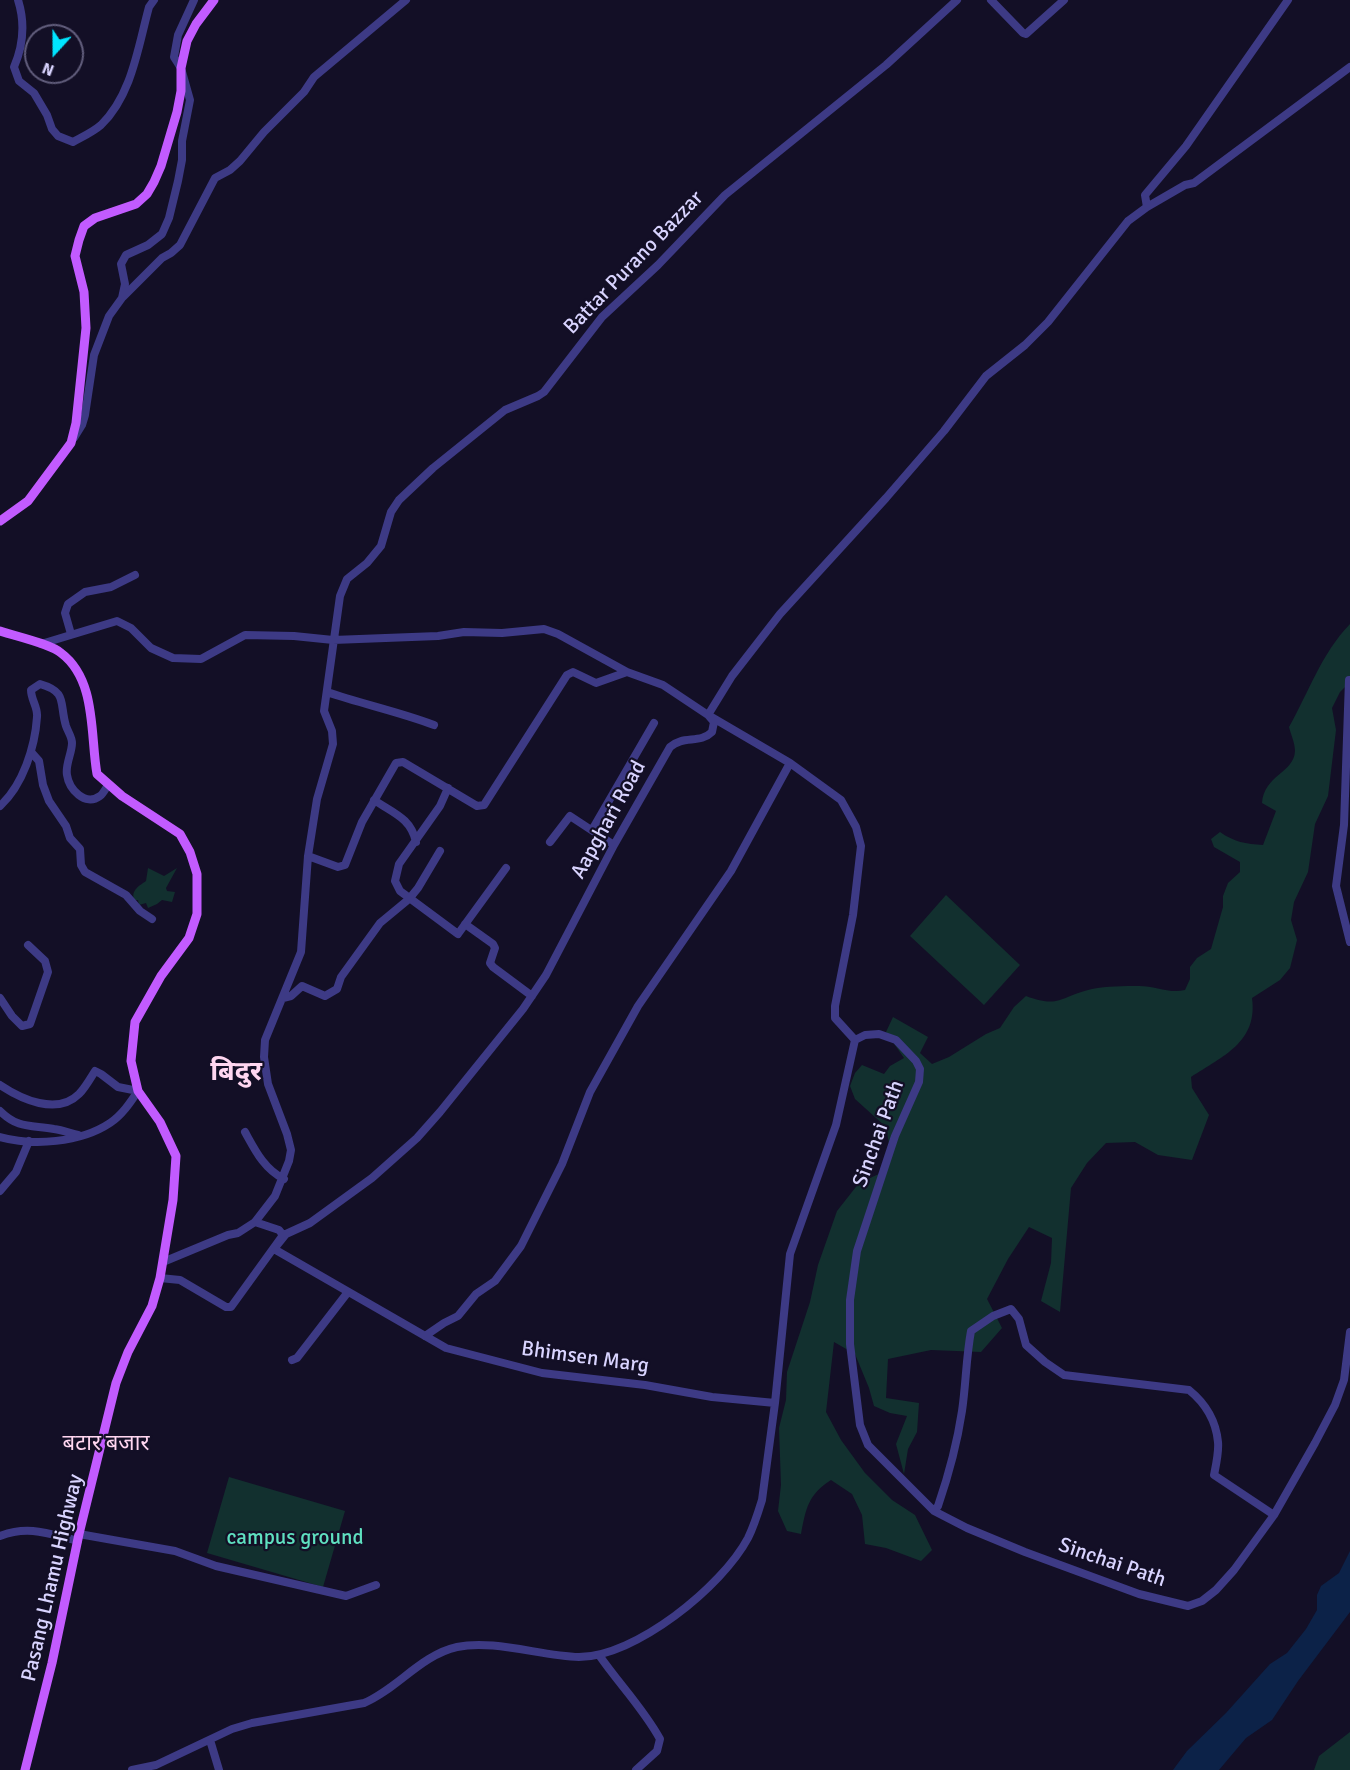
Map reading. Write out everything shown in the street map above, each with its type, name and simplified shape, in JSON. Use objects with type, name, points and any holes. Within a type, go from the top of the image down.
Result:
[{"type":"main road","points":[[0,521],[28,501],[71,442],[76,423],[86,328],[84,292],[75,256],[79,240],[84,226],[95,218],[136,204],[147,194],[161,166],[177,112],[181,91],[181,68],[188,41],[196,24],[214,0]]},
{"type":"main road","points":[[0,631],[60,651],[81,675],[94,732],[97,774],[108,785]]},
{"type":"main road","name":"Pasang Lhamu Highway","points":[[26,1770],[116,1383],[128,1352],[152,1306],[160,1278],[173,1200],[176,1156],[159,1122],[138,1091],[131,1061],[135,1022],[161,976],[189,938],[197,914],[197,874],[190,852],[180,834],[108,785]]},
{"type":"street","points":[[18,0],[22,34],[20,52],[14,67],[19,81],[34,93],[48,115],[52,129],[58,136],[73,142],[100,126],[126,90],[149,7],[154,0]]},
{"type":"street","points":[[122,298],[125,284],[121,264],[126,255],[148,245],[162,234],[169,218],[182,160],[182,141],[190,100],[181,68],[174,57],[178,35],[194,0]]},
{"type":"street","points":[[71,442],[82,425],[94,356],[109,316],[122,298],[162,258],[180,245],[215,178],[230,170],[240,161],[264,132],[304,92],[314,77],[406,0]]},
{"type":"street","name":"Battar Purano Bazzar","points":[[163,1262],[238,1233],[255,1222],[275,1196],[284,1179],[291,1150],[268,1084],[264,1057],[265,1040],[301,952],[308,856],[317,799],[333,744],[332,731],[324,711],[340,596],[347,579],[367,563],[381,546],[391,512],[399,500],[433,468],[505,410],[544,392],[602,317],[658,265],[725,195],[868,80],[957,0]]},
{"type":"street","points":[[991,0],[1026,34],[1064,0]]},
{"type":"street","points":[[1147,207],[1145,195],[1186,146],[1288,0]]},
{"type":"street","points":[[708,716],[732,676],[780,614],[880,505],[944,431],[986,376],[1025,345],[1048,322],[1128,221],[1185,185],[1194,183],[1350,67]]},
{"type":"street","points":[[71,634],[65,613],[68,604],[85,592],[111,587],[135,575]]},
{"type":"street","points":[[40,644],[117,621],[131,628],[151,648],[173,658],[201,659],[245,635],[333,640],[438,636],[464,632],[502,633],[544,629],[558,634],[627,672],[663,685],[708,716],[790,763],[841,800],[856,827],[861,846],[850,936],[835,1006],[835,1018],[855,1040]]},
{"type":"street","points":[[308,856],[338,867],[345,865],[362,822],[396,763],[403,762],[477,806],[484,805],[567,675],[573,672],[596,683],[627,672]]},
{"type":"street","points":[[1349,680],[1344,825],[1336,886],[1350,942]]},
{"type":"street","points":[[0,806],[6,801],[22,774],[31,752],[38,715],[31,698],[31,690],[40,684],[54,688],[62,700],[66,725],[73,741],[66,774],[72,786],[79,796],[90,800],[99,796],[108,785]]},
{"type":"street","points":[[327,692],[387,711],[409,715],[434,725]]},
{"type":"street","name":"Aapghari Road","points":[[160,1278],[180,1280],[226,1307],[231,1307],[286,1234],[310,1222],[372,1178],[417,1138],[532,996],[546,975],[614,844],[670,747],[680,740],[703,739],[712,732],[714,722],[708,716]]},
{"type":"street","points":[[592,830],[654,723]]},
{"type":"street","points":[[31,752],[39,761],[43,785],[50,801],[66,826],[70,838],[80,849],[81,865],[86,872],[126,895],[140,911],[152,919]]},
{"type":"street","points":[[425,1336],[458,1317],[476,1294],[495,1281],[521,1246],[562,1164],[590,1092],[638,1006],[731,871],[790,763]]},
{"type":"street","points":[[448,788],[440,806],[399,864],[395,881],[399,891],[458,934],[506,867]]},
{"type":"street","points":[[374,800],[404,819],[414,830],[416,842]]},
{"type":"street","points":[[550,842],[570,816],[614,844]]},
{"type":"street","points":[[283,998],[291,996],[302,986],[325,996],[337,989],[341,977],[380,923],[409,899],[440,851]]},
{"type":"street","points":[[465,924],[493,944],[495,948],[490,963],[493,967],[532,996]]},
{"type":"street","points":[[0,998],[21,1026],[30,1024],[48,972],[45,961],[28,945]]},
{"type":"street","name":"Sinchai Path","points":[[132,1770],[156,1765],[232,1729],[252,1723],[364,1703],[378,1698],[438,1654],[456,1647],[481,1645],[579,1657],[616,1651],[684,1610],[719,1576],[748,1538],[762,1500],[775,1403],[790,1254],[836,1125],[855,1040],[864,1035],[879,1034],[896,1040],[916,1061],[920,1069],[919,1082],[895,1136],[857,1251],[850,1300],[850,1344],[860,1425],[868,1445],[934,1511],[1025,1552],[1139,1594],[1188,1606],[1202,1601],[1216,1590],[1234,1570],[1274,1515],[1335,1405],[1344,1380],[1350,1332]]},
{"type":"street","points":[[0,1085],[31,1101],[53,1105],[67,1102],[78,1095],[95,1071],[117,1087],[138,1091],[120,1114],[108,1124],[79,1136],[56,1142],[29,1142],[0,1137]]},
{"type":"street","points":[[0,1111],[9,1120],[24,1126],[54,1129],[79,1136]]},
{"type":"street","points":[[245,1132],[258,1156],[275,1174],[284,1179]]},
{"type":"street","points":[[0,1191],[10,1182],[16,1172],[29,1142]]},
{"type":"street","points":[[255,1222],[279,1230],[283,1235],[274,1249]]},
{"type":"street","name":"Bhimsen Marg","points":[[274,1249],[446,1348],[542,1373],[645,1384],[712,1397],[775,1403]]},
{"type":"street","points":[[292,1359],[297,1358],[348,1292]]},
{"type":"street","points":[[934,1511],[938,1506],[952,1466],[963,1408],[966,1356],[971,1332],[993,1316],[1011,1309],[1019,1319],[1026,1345],[1044,1362],[1064,1374],[1190,1390],[1202,1400],[1212,1419],[1218,1443],[1214,1475],[1274,1515]]},
{"type":"street","points":[[0,1536],[15,1530],[27,1529],[175,1551],[216,1566],[346,1596],[376,1585]]},
{"type":"street","points":[[599,1655],[617,1681],[647,1715],[660,1739],[657,1751],[636,1770]]},
{"type":"street","points":[[210,1740],[219,1770]]},
{"type":"green space","points":[[1350,624],[1350,682],[1340,692],[1332,708],[1336,730],[1328,796],[1315,824],[1308,872],[1294,902],[1291,920],[1297,940],[1290,968],[1280,980],[1252,998],[1250,1026],[1236,1046],[1191,1077],[1192,1088],[1209,1115],[1192,1160],[1158,1155],[1135,1142],[1106,1143],[1087,1163],[1071,1188],[1060,1312],[1041,1301],[1051,1263],[1052,1238],[1029,1227],[1008,1259],[987,1299],[1002,1328],[981,1352],[931,1350],[888,1359],[886,1398],[919,1403],[917,1432],[908,1449],[904,1474],[896,1444],[907,1416],[890,1413],[874,1406],[855,1354],[834,1342],[826,1412],[841,1440],[865,1473],[892,1500],[915,1515],[932,1550],[921,1561],[886,1548],[865,1544],[862,1515],[852,1494],[831,1480],[817,1491],[809,1503],[801,1534],[787,1531],[778,1511],[781,1485],[779,1428],[786,1400],[787,1372],[810,1302],[818,1265],[837,1211],[859,1183],[881,1173],[890,1149],[886,1127],[855,1099],[850,1086],[855,1073],[862,1065],[884,1074],[890,1066],[904,1058],[886,1032],[893,1017],[928,1037],[920,1053],[932,1064],[1000,1028],[1014,1007],[1026,996],[1037,1000],[1054,1001],[1092,989],[1110,987],[1139,986],[1174,991],[1185,990],[1190,979],[1190,967],[1197,958],[1211,949],[1223,907],[1223,896],[1228,883],[1240,872],[1240,862],[1214,847],[1211,839],[1220,832],[1240,842],[1263,845],[1276,811],[1262,803],[1264,794],[1273,780],[1290,764],[1295,751],[1289,727],[1323,661]]},
{"type":"green space","points":[[148,868],[164,876],[177,868],[166,888],[167,891],[175,892],[172,902],[162,900],[148,908],[146,903],[139,905],[138,900],[134,900],[135,891],[146,881]]},
{"type":"green space","points":[[946,895],[1020,965],[984,1005],[910,936]]},
{"type":"green space","name":"campus ground","points":[[229,1477],[345,1511],[323,1587],[207,1553]]},
{"type":"green space","points":[[1350,1732],[1350,1770],[1314,1770],[1319,1756]]},
{"type":"water","points":[[1350,1551],[1350,1612],[1272,1720],[1246,1738],[1219,1770],[1173,1770],[1187,1751],[1226,1713],[1270,1664],[1287,1653],[1306,1629],[1317,1610],[1317,1595],[1321,1586],[1339,1573]]},
{"type":"district","name":"बिदुर","points":[[236,1073]]},
{"type":"district","name":"बटार बजार","points":[[106,1444]]}]
